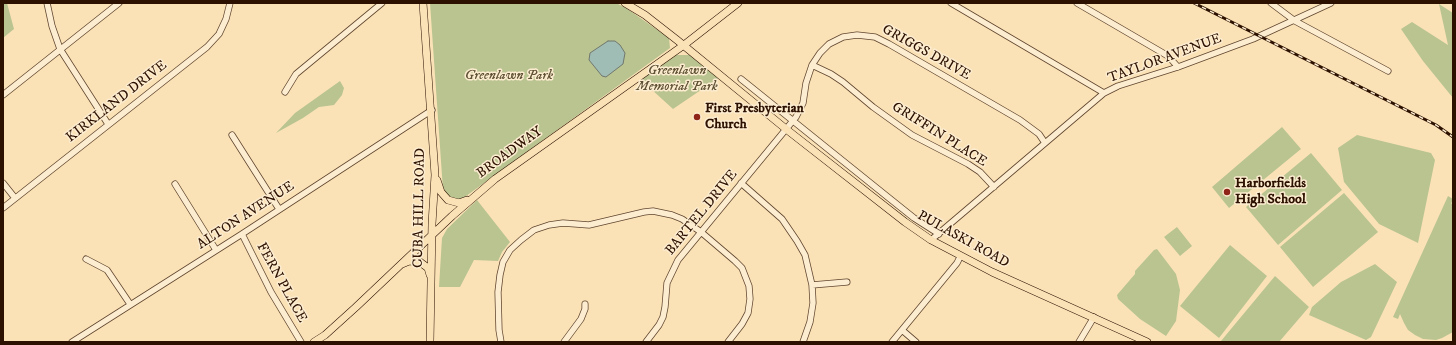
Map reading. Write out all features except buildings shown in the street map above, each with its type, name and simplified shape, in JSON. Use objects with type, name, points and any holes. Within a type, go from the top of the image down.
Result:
[{"type":"main road","name":"CUBA HILL ROAD","points":[[423,3],[432,110],[435,175],[432,234],[430,342]]},
{"type":"main road","name":"PULASKI ROAD","points":[[625,3],[645,15],[684,45],[786,129],[904,222],[931,240],[960,257],[1147,342]]},
{"type":"main road","name":"BROADWAY","points":[[314,342],[325,335],[432,234],[495,179],[684,45],[738,3]]},
{"type":"main road","points":[[435,175],[441,192],[444,197],[451,202],[462,202],[478,193]]},
{"type":"main road","points":[[397,267],[409,261],[420,262],[428,268],[431,278]]},
{"type":"street","points":[[47,3],[52,26],[60,49],[108,124]]},
{"type":"street","points":[[3,95],[119,3]]},
{"type":"street","name":"KIRKLAND DRIVE","points":[[3,208],[206,47],[219,34],[226,19],[230,3]]},
{"type":"street","points":[[286,92],[296,74],[382,3]]},
{"type":"street","points":[[951,3],[960,5],[1104,93]]},
{"type":"street","points":[[1077,3],[1168,56],[1178,68]]},
{"type":"street","points":[[1272,3],[1295,20],[1388,71]]},
{"type":"street","name":"TAYLOR AVENUE","points":[[931,240],[1104,93],[1118,86],[1178,68],[1249,41],[1332,3]]},
{"type":"street","name":"GRIGGS DRIVE","points":[[786,129],[803,103],[806,83],[812,65],[820,53],[829,44],[843,36],[857,35],[875,37],[889,44],[1020,120],[1039,134],[1045,143]]},
{"type":"street","name":"GRIFFIN PLACE","points":[[812,65],[831,74],[843,82],[873,107],[912,135],[968,164],[987,179],[994,187]]},
{"type":"street","points":[[741,79],[793,120],[818,143],[914,218],[939,234]]},
{"type":"street","name":"ALTON AVENUE","points":[[72,342],[242,234],[432,110]]},
{"type":"street","name":"BARTEL DRIVE","points":[[646,342],[663,317],[667,283],[678,260],[786,129]]},
{"type":"street","points":[[232,135],[279,209]]},
{"type":"street","points":[[3,183],[16,198]]},
{"type":"street","points":[[741,183],[772,209],[790,230],[805,255],[812,285],[812,303],[810,322],[803,342]]},
{"type":"street","points":[[175,184],[216,250]]},
{"type":"street","points":[[502,342],[499,330],[498,292],[503,262],[510,250],[534,230],[549,225],[563,223],[589,225],[653,211],[682,219],[701,232],[742,268],[749,286],[750,299],[748,313],[742,324],[728,342]]},
{"type":"street","name":"FERN PLACE","points":[[242,234],[275,298],[301,342]]},
{"type":"street","points":[[892,342],[957,263],[960,257]]},
{"type":"street","points":[[86,260],[107,270],[130,304]]},
{"type":"street","points":[[812,285],[847,282]]},
{"type":"street","points":[[564,342],[582,319],[585,304]]},
{"type":"street","points":[[1079,342],[1094,317]]},
{"type":"street","points":[[902,330],[916,342]]},
{"type":"green space","points":[[3,3],[7,3],[14,29],[3,38]]},
{"type":"green space","name":"Greenlawn Park","points":[[430,3],[616,3],[626,8],[669,38],[670,48],[462,199],[456,201],[450,199],[443,190]]},
{"type":"green space","points":[[1439,4],[1453,13],[1453,98],[1423,61],[1401,29],[1412,22],[1448,45]]},
{"type":"green space","name":"Greenlawn Memorial Park","points":[[674,55],[694,55],[720,77],[673,109],[640,79]]},
{"type":"green space","points":[[340,81],[344,88],[342,95],[334,105],[319,107],[276,133],[295,113]]},
{"type":"green space","points":[[1282,127],[1301,149],[1229,208],[1212,187]]},
{"type":"green space","points":[[1357,135],[1431,153],[1435,160],[1418,243],[1379,224],[1344,182],[1338,148]]},
{"type":"green space","points":[[1311,153],[1342,190],[1278,245],[1246,207]]},
{"type":"green space","points":[[1344,193],[1378,232],[1313,287],[1280,247]]},
{"type":"green space","points":[[1448,196],[1453,199],[1451,204],[1453,203],[1453,332],[1436,340],[1423,339],[1408,330],[1400,314],[1398,319],[1393,317]]},
{"type":"green space","points":[[477,200],[510,242],[502,252],[498,261],[474,260],[460,287],[439,287],[442,238],[447,229]]},
{"type":"green space","points":[[1177,227],[1192,246],[1180,256],[1164,237]]},
{"type":"green space","points":[[1230,245],[1267,276],[1219,338],[1180,306]]},
{"type":"green space","points":[[1157,249],[1176,274],[1180,290],[1176,321],[1166,336],[1140,319],[1118,299],[1117,295],[1135,274],[1135,271],[1154,250]]},
{"type":"green space","points":[[1375,264],[1397,282],[1371,337],[1366,340],[1309,315],[1312,307],[1341,282]]},
{"type":"green space","points":[[1275,276],[1309,307],[1279,342],[1222,342],[1221,341]]},
{"type":"water","points":[[608,41],[615,41],[620,45],[625,53],[623,64],[606,77],[602,76],[589,60],[590,53]]},
{"type":"railway","points":[[1194,3],[1436,125],[1453,137]]},
{"type":"place","name":"First Presbyterian Church","points":[[697,117]]},
{"type":"place","name":"Harborfields High School","points":[[1227,192]]}]
